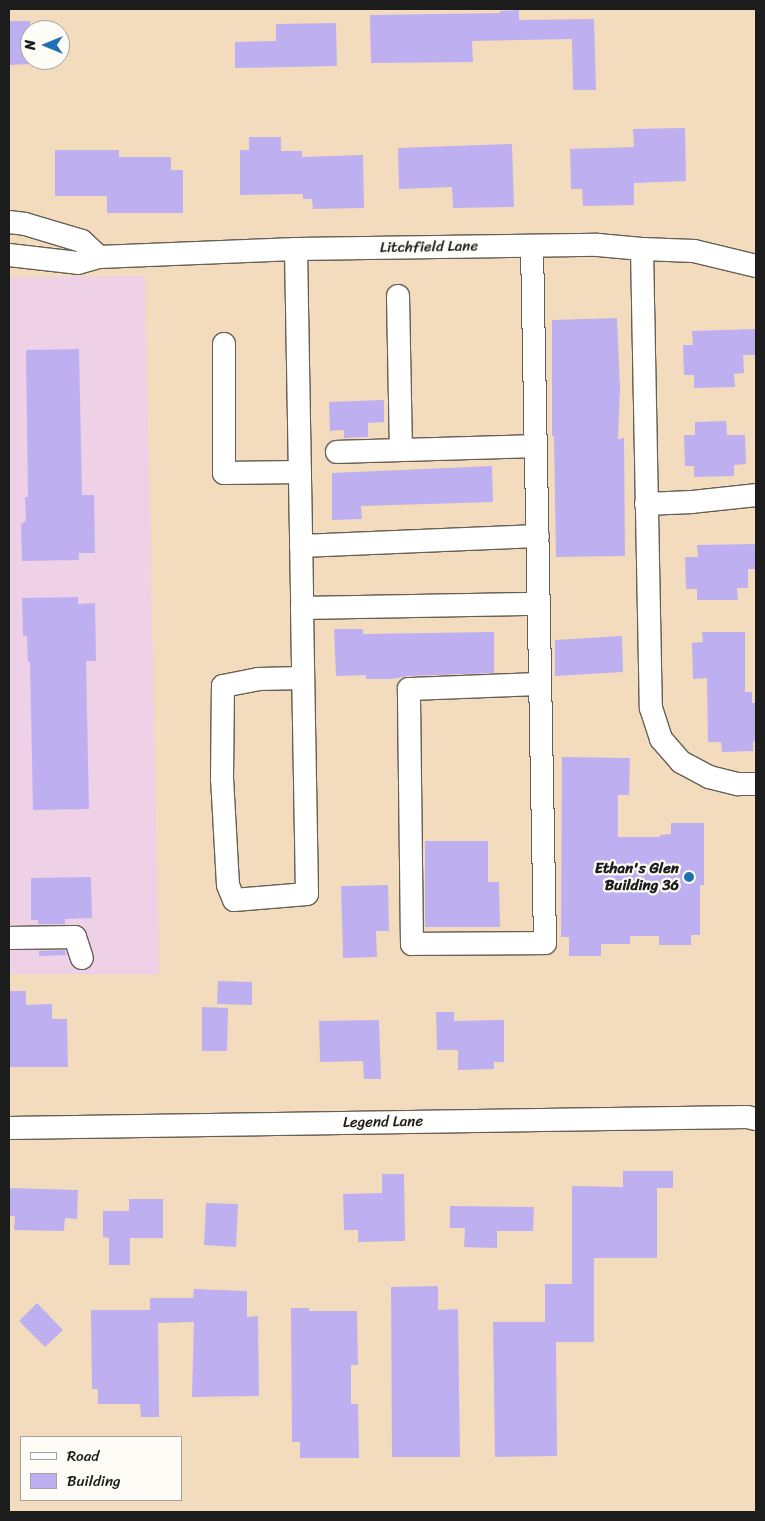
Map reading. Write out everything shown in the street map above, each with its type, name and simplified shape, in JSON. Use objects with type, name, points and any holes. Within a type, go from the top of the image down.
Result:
[{"type":"street","points":[[9,222],[25,224],[82,241],[99,257]]},
{"type":"street","name":"Litchfield Lane","points":[[9,255],[78,263],[99,257],[296,249],[598,245],[642,250],[694,251],[756,266]]},
{"type":"street","points":[[532,246],[545,944],[412,944],[409,689],[540,684]]},
{"type":"street","points":[[296,249],[307,894],[234,900],[228,885],[222,779],[223,686],[258,680],[303,678]]},
{"type":"street","points":[[642,250],[651,708],[661,738],[681,762],[709,777],[738,784],[756,784]]},
{"type":"street","points":[[398,296],[402,450]]},
{"type":"street","points":[[224,344],[224,473],[300,472]]},
{"type":"street","points":[[337,452],[536,446]]},
{"type":"street","points":[[646,504],[692,502],[756,495]]},
{"type":"street","points":[[301,546],[538,536]]},
{"type":"street","points":[[302,608],[539,604]]},
{"type":"street","points":[[9,938],[76,937],[82,958]]},
{"type":"street","name":"Legend Lane","points":[[9,1128],[747,1117],[756,1119]]},
{"type":"shaded area","points":[[145,276],[159,974],[9,974],[9,277]]},
{"type":"building","points":[[519,10],[519,20],[594,19],[596,90],[573,90],[572,39],[472,41],[473,62],[371,63],[370,15],[500,13],[500,11]]},
{"type":"building","points":[[9,21],[20,21],[20,64],[9,65]]},
{"type":"building","points":[[336,23],[337,66],[235,68],[235,42],[276,41],[276,24]]},
{"type":"building","points":[[685,128],[686,181],[634,183],[634,205],[583,206],[582,189],[571,189],[570,149],[634,147],[633,129]]},
{"type":"building","points":[[249,137],[281,137],[281,151],[302,151],[302,157],[363,155],[364,208],[313,209],[312,199],[303,199],[303,194],[240,195],[240,150],[249,150]]},
{"type":"building","points":[[512,144],[514,207],[453,208],[452,187],[399,189],[398,148]]},
{"type":"building","points":[[55,150],[119,150],[119,157],[171,157],[171,170],[183,170],[183,213],[107,213],[107,196],[55,196]]},
{"type":"building","points":[[617,318],[620,388],[618,439],[624,438],[625,556],[556,557],[554,436],[552,436],[552,320]]},
{"type":"building","points":[[756,329],[756,355],[743,355],[744,373],[734,374],[735,387],[694,388],[694,375],[684,375],[683,345],[693,345],[692,331]]},
{"type":"building","points":[[79,349],[82,495],[94,495],[95,553],[79,553],[79,560],[22,561],[21,524],[26,521],[25,497],[28,497],[26,350]]},
{"type":"building","points":[[384,400],[384,422],[368,423],[368,437],[344,438],[344,430],[330,431],[329,402]]},
{"type":"building","points":[[726,421],[727,435],[745,435],[746,464],[734,465],[734,476],[694,477],[694,466],[685,466],[684,435],[695,435],[695,422]]},
{"type":"building","points":[[492,466],[493,502],[361,506],[362,519],[332,520],[332,473]]},
{"type":"building","points":[[756,544],[756,569],[748,569],[748,588],[737,588],[738,600],[697,600],[697,589],[686,589],[685,557],[698,557],[697,545]]},
{"type":"building","points":[[78,597],[78,604],[95,603],[96,661],[86,661],[89,809],[33,810],[30,662],[28,662],[27,636],[23,636],[22,598]]},
{"type":"building","points":[[334,629],[363,629],[363,634],[494,632],[494,673],[408,676],[392,679],[366,679],[366,675],[336,676]]},
{"type":"building","points":[[702,632],[745,632],[745,692],[752,692],[752,703],[756,703],[756,741],[753,741],[753,751],[722,752],[721,742],[708,742],[707,678],[693,679],[692,643],[703,642]]},
{"type":"building","points":[[622,636],[623,672],[555,676],[555,640]]},
{"type":"building","points":[[562,757],[630,758],[629,795],[618,795],[618,837],[660,837],[660,835],[671,834],[671,823],[704,823],[704,885],[700,885],[700,935],[691,935],[691,945],[659,945],[659,936],[630,936],[630,944],[601,944],[601,956],[569,956],[569,937],[561,937]]},
{"type":"building","points":[[425,841],[488,841],[488,882],[499,882],[500,927],[425,927]]},
{"type":"building","points":[[91,877],[92,918],[65,919],[65,924],[38,924],[38,920],[31,920],[31,878]]},
{"type":"building","points":[[388,885],[389,931],[376,931],[377,957],[343,958],[341,886]]},
{"type":"building","points":[[65,950],[66,955],[39,956],[39,951]]},
{"type":"building","points":[[218,981],[252,982],[252,1005],[217,1004]]},
{"type":"building","points":[[9,991],[26,991],[26,1005],[52,1004],[52,1019],[67,1019],[68,1067],[9,1067]]},
{"type":"building","points":[[202,1007],[228,1008],[227,1051],[202,1051]]},
{"type":"building","points":[[436,1012],[454,1012],[454,1021],[504,1020],[504,1062],[494,1062],[494,1069],[458,1070],[458,1050],[437,1050]]},
{"type":"building","points":[[379,1020],[381,1079],[364,1079],[363,1061],[320,1062],[319,1021]]},
{"type":"building","points":[[623,1171],[673,1171],[673,1188],[657,1188],[657,1258],[594,1258],[594,1342],[556,1342],[557,1456],[495,1457],[493,1322],[545,1322],[545,1284],[572,1284],[572,1186],[623,1187]]},
{"type":"building","points":[[382,1174],[404,1174],[405,1241],[358,1242],[358,1230],[344,1230],[343,1194],[382,1193]]},
{"type":"building","points":[[9,1188],[78,1190],[77,1219],[65,1218],[64,1231],[14,1230],[15,1216],[9,1216]]},
{"type":"building","points":[[129,1199],[163,1199],[163,1238],[130,1238],[130,1265],[109,1265],[109,1238],[103,1237],[103,1211],[129,1211]]},
{"type":"building","points":[[206,1203],[238,1204],[236,1247],[204,1245]]},
{"type":"building","points":[[450,1206],[534,1207],[533,1231],[497,1231],[497,1248],[464,1247],[465,1228],[450,1228]]},
{"type":"building","points":[[438,1286],[438,1310],[458,1309],[460,1457],[392,1457],[391,1287]]},
{"type":"building","points":[[194,1289],[247,1291],[247,1317],[258,1316],[259,1396],[192,1397],[194,1322],[158,1323],[159,1417],[141,1417],[140,1404],[98,1404],[98,1389],[92,1389],[91,1310],[150,1310],[150,1298],[193,1298]]},
{"type":"building","points":[[37,1303],[63,1330],[45,1347],[19,1321]]},
{"type":"building","points":[[291,1308],[309,1308],[309,1311],[357,1311],[358,1365],[351,1365],[351,1404],[358,1404],[359,1458],[300,1458],[300,1442],[292,1442]]},
{"type":"place","name":"Ethan's Glen Building 36","points":[[689,877]]}]
